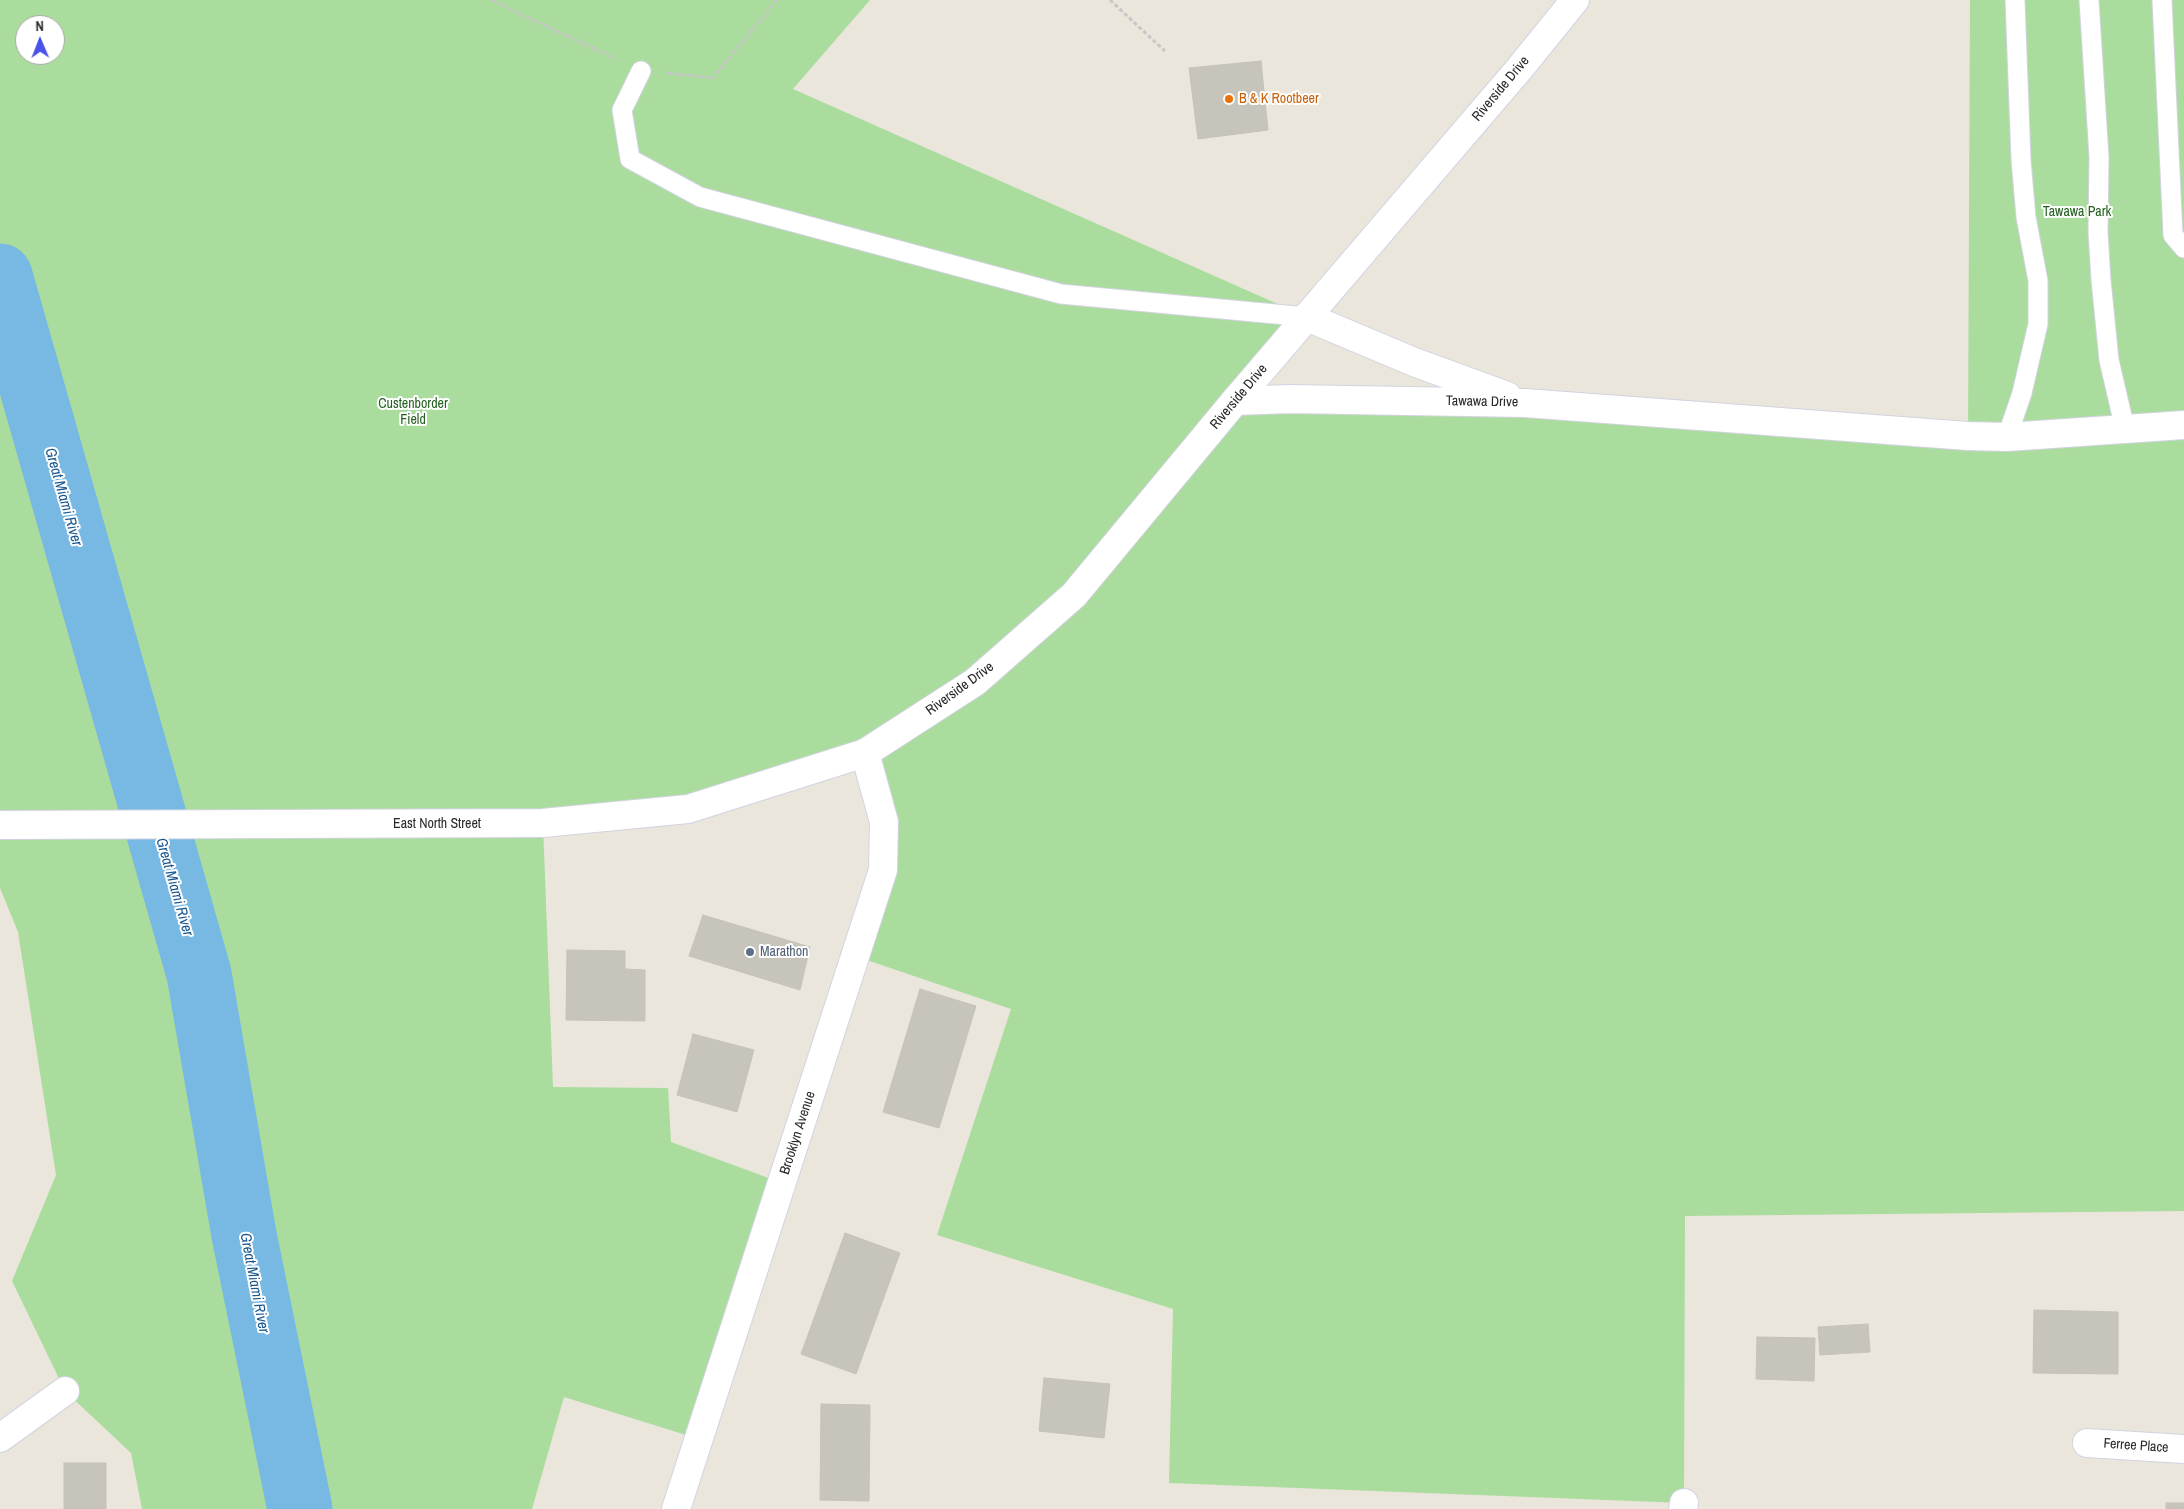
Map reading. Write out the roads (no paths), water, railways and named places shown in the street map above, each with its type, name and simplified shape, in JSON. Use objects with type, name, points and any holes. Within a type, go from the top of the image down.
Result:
[{"type":"street","name":"Riverside Drive","points":[[865,753],[975,682],[1074,595],[1235,402],[1513,76],[1575,0]]},
{"type":"street","name":"Tawawa Drive","points":[[1307,317],[1414,362],[1525,403]]},
{"type":"street","name":"Tawawa Drive","points":[[1235,402],[1289,399],[1525,403]]},
{"type":"street","points":[[1525,403],[1968,436],[2007,437],[2184,425]]},
{"type":"street","name":"East North Street","points":[[0,825],[543,823],[688,809],[865,753]]},
{"type":"street","name":"Brooklyn Avenue","points":[[676,1509],[883,870],[884,822],[865,753]]},
{"type":"street","points":[[0,1438],[65,1391]]},
{"type":"street","name":"Ferree Place","points":[[2087,1443],[2184,1449]]},
{"type":"lane","points":[[2007,437],[2022,393],[2038,324],[2038,281],[2026,217],[2021,160],[2015,0]]},
{"type":"lane","points":[[2090,0],[2099,157],[2098,232],[2101,280],[2109,360],[2125,429]]},
{"type":"lane","points":[[2162,0],[2173,235],[2184,248]]},
{"type":"lane","points":[[641,71],[622,110],[630,159],[700,197],[1061,294],[1307,317]]},
{"type":"waterway","name":"Great Miami River","points":[[0,276],[199,974],[244,1235],[300,1509]]},
{"type":"place","name":"B & K Rootbeer","points":[[1229,99]]},
{"type":"place","name":"Marathon","points":[[750,952]]},
{"type":"park label","name":"Tawawa Park","points":[[2077,212]]},
{"type":"park label","name":"Custenborder Field","points":[[413,412]]}]
